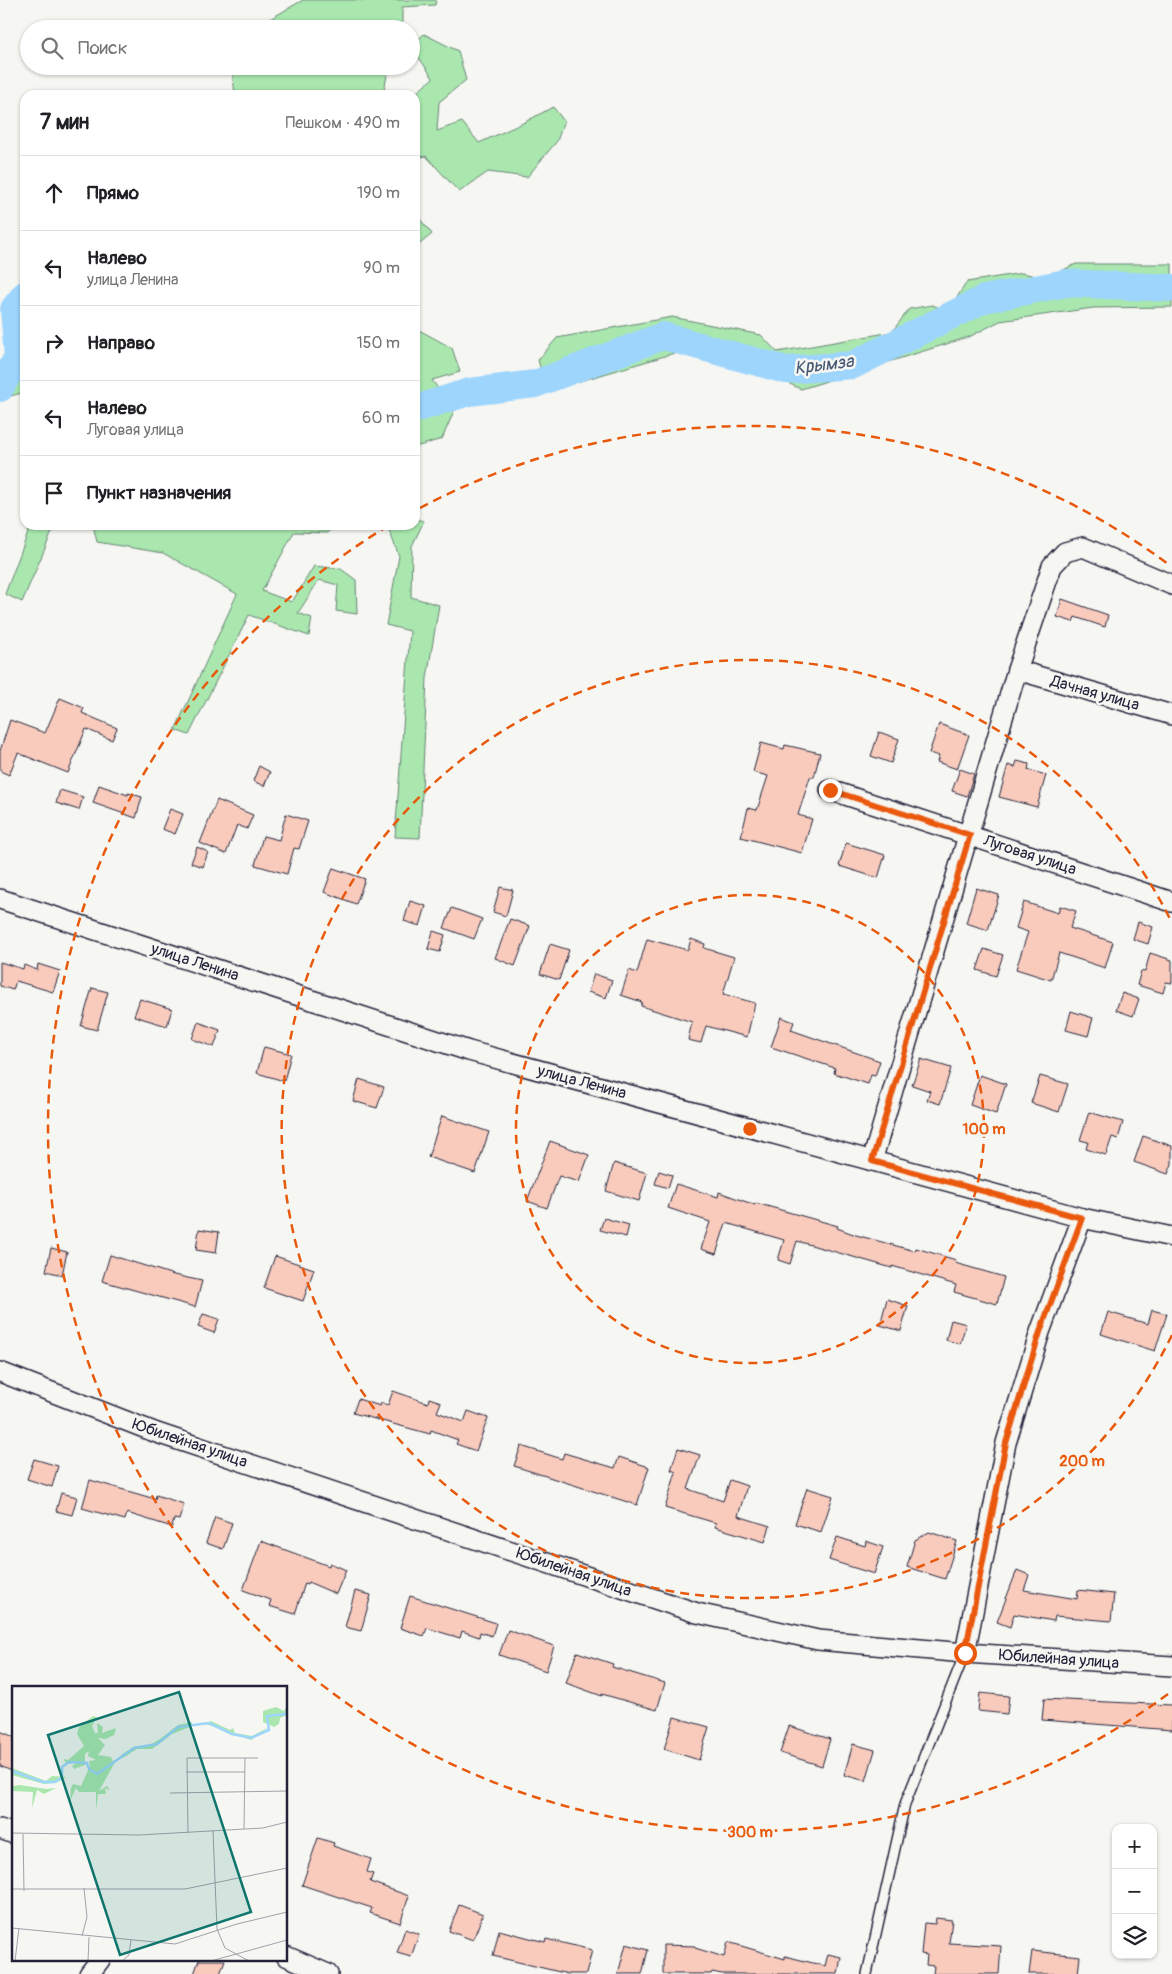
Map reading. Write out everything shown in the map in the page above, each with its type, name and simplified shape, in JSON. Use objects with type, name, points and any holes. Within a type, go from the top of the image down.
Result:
[{"type":"street","points":[[872,1161],[970,835],[1017,670],[1052,566],[1065,552],[1083,547],[1172,585]]},
{"type":"street","name":"Дачная улица","points":[[1017,670],[1172,715]]},
{"type":"street","name":"Луговая улица","points":[[830,790],[1172,902]]},
{"type":"street","name":"улица Ленина","points":[[0,899],[469,1051],[1082,1218],[1172,1237]]},
{"type":"street","points":[[965,1653],[1006,1443],[1040,1332],[1082,1218]]},
{"type":"street","name":"Юбилейная улица","points":[[0,1372],[157,1433],[698,1613],[818,1640],[965,1653],[1172,1666]]},
{"type":"street","points":[[0,1829],[12,1833]]},
{"type":"street","points":[[288,1957],[328,1974]]},
{"type":"street","points":[[89,1974],[98,1962]]},
{"type":"lane","points":[[867,1974],[905,1804],[965,1653]]},
{"type":"green space","points":[[303,0],[436,0],[435,5],[402,7],[402,20],[270,19]]},
{"type":"green space","points":[[424,34],[458,51],[466,80],[439,102],[437,131],[462,122],[479,143],[553,107],[564,121],[557,141],[527,177],[488,172],[459,192],[426,156],[420,157],[420,90],[433,78],[420,59],[420,38]]},
{"type":"green space","points":[[233,75],[387,75],[384,90],[234,90]]},
{"type":"green space","points":[[420,219],[432,234],[420,244]]},
{"type":"green space","points":[[1076,264],[1172,264],[1172,307],[1093,308],[1000,321],[969,337],[801,389],[758,370],[678,352],[547,391],[538,360],[557,338],[672,317],[761,335],[777,352],[892,332],[909,309],[932,305],[948,311],[967,282],[1022,273],[1046,278]]},
{"type":"green space","points":[[420,331],[452,348],[460,372],[432,380],[454,411],[442,439],[420,446]]},
{"type":"green space","points":[[8,369],[20,382],[20,393],[0,399],[0,370]]},
{"type":"green space","points":[[420,520],[424,521],[420,529]]},
{"type":"green space","points":[[29,530],[53,530],[22,602],[5,594]]},
{"type":"green space","points":[[94,530],[330,530],[327,533],[294,532],[262,591],[292,602],[314,566],[341,569],[356,580],[357,614],[336,611],[338,585],[319,580],[298,613],[312,618],[309,636],[249,615],[189,735],[175,730],[237,594],[163,553],[97,542]]},
{"type":"green space","points":[[389,530],[420,530],[412,546],[411,597],[439,605],[427,678],[420,838],[395,837],[410,631],[386,625],[399,556]]},
{"type":"building","points":[[1062,599],[1108,615],[1105,627],[1075,617],[1073,622],[1057,617]]},
{"type":"building","points":[[60,698],[84,708],[82,713],[117,728],[112,740],[86,729],[68,773],[18,753],[9,775],[0,771],[0,751],[10,720],[45,733]]},
{"type":"building","points":[[939,724],[969,735],[957,769],[937,762],[939,756],[929,753]]},
{"type":"building","points":[[879,732],[899,739],[891,763],[871,756]]},
{"type":"building","points":[[761,743],[784,749],[785,745],[820,753],[814,777],[810,777],[798,815],[812,819],[802,853],[741,837],[748,808],[757,810],[768,776],[753,772]]},
{"type":"building","points":[[1017,761],[1029,764],[1028,770],[1046,775],[1037,807],[999,797],[1008,765],[1015,767]]},
{"type":"building","points":[[259,766],[270,772],[264,786],[253,781]]},
{"type":"building","points":[[960,769],[974,774],[967,796],[952,791]]},
{"type":"building","points":[[99,785],[128,795],[128,793],[142,797],[136,818],[93,803]]},
{"type":"building","points":[[60,790],[83,797],[79,810],[56,803]]},
{"type":"building","points":[[217,800],[253,815],[247,829],[237,825],[226,854],[200,843]]},
{"type":"building","points":[[170,809],[183,814],[175,834],[162,829]]},
{"type":"building","points":[[286,814],[308,821],[299,849],[294,848],[287,874],[255,865],[263,836],[279,840]]},
{"type":"building","points":[[846,843],[885,855],[878,878],[839,866]]},
{"type":"building","points":[[197,847],[208,852],[203,867],[191,863]]},
{"type":"building","points":[[333,868],[365,879],[356,904],[324,892]]},
{"type":"building","points":[[500,887],[513,890],[506,916],[493,912]]},
{"type":"building","points":[[976,888],[999,895],[988,930],[966,923]]},
{"type":"building","points":[[410,901],[426,906],[420,926],[404,921]]},
{"type":"building","points":[[1024,902],[1058,913],[1060,906],[1076,911],[1070,928],[1113,942],[1105,968],[1059,953],[1051,980],[1016,969],[1028,932],[1016,928]]},
{"type":"building","points":[[452,908],[482,919],[474,939],[444,928]]},
{"type":"building","points":[[510,919],[530,926],[515,966],[495,958]]},
{"type":"building","points":[[1138,922],[1153,927],[1148,944],[1133,939]]},
{"type":"building","points":[[433,931],[445,935],[440,952],[428,949]]},
{"type":"building","points":[[647,939],[688,950],[691,939],[705,944],[704,948],[734,957],[723,994],[755,1003],[747,1037],[706,1026],[701,1043],[688,1040],[692,1022],[641,1006],[642,1002],[621,995],[629,970],[637,973]]},
{"type":"building","points":[[550,944],[569,950],[559,980],[540,974]]},
{"type":"building","points":[[984,949],[1003,955],[996,976],[977,970]]},
{"type":"building","points":[[1150,953],[1172,960],[1172,983],[1166,982],[1163,993],[1137,985],[1141,971],[1145,972]]},
{"type":"building","points":[[0,962],[23,969],[24,965],[37,970],[38,964],[60,971],[53,992],[16,981],[13,990],[0,986]]},
{"type":"building","points":[[594,974],[612,980],[606,998],[588,992]]},
{"type":"building","points":[[92,988],[108,992],[97,1030],[81,1026]]},
{"type":"building","points":[[1122,993],[1139,999],[1133,1016],[1116,1010]]},
{"type":"building","points":[[140,999],[172,1009],[167,1026],[134,1016]]},
{"type":"building","points":[[1071,1011],[1093,1018],[1088,1036],[1066,1030]]},
{"type":"building","points":[[781,1017],[794,1022],[791,1030],[880,1061],[875,1076],[871,1075],[868,1084],[834,1073],[835,1068],[771,1047]]},
{"type":"building","points":[[198,1022],[220,1030],[214,1047],[192,1039]]},
{"type":"building","points":[[264,1047],[291,1054],[284,1081],[257,1073]]},
{"type":"building","points":[[921,1059],[951,1068],[940,1104],[927,1100],[930,1091],[912,1085]]},
{"type":"building","points":[[980,1075],[1006,1084],[996,1114],[970,1105]]},
{"type":"building","points":[[1040,1076],[1068,1084],[1059,1112],[1031,1103]]},
{"type":"building","points":[[359,1079],[384,1087],[377,1108],[353,1101]]},
{"type":"building","points":[[1089,1112],[1123,1122],[1118,1139],[1112,1137],[1106,1155],[1086,1149],[1088,1142],[1080,1140]]},
{"type":"building","points":[[442,1116],[489,1132],[475,1173],[428,1157]]},
{"type":"building","points":[[1143,1136],[1172,1146],[1172,1164],[1168,1174],[1134,1162]]},
{"type":"building","points":[[550,1141],[589,1155],[579,1182],[559,1176],[547,1208],[527,1201]]},
{"type":"building","points":[[614,1163],[647,1173],[639,1201],[606,1191]]},
{"type":"building","points":[[659,1171],[672,1175],[668,1188],[655,1184]]},
{"type":"building","points":[[676,1184],[718,1197],[719,1192],[755,1205],[756,1203],[838,1226],[837,1228],[856,1235],[915,1251],[916,1248],[956,1260],[955,1263],[1004,1277],[997,1304],[954,1292],[956,1285],[797,1241],[790,1264],[778,1260],[784,1240],[726,1223],[716,1254],[701,1249],[710,1222],[668,1208]]},
{"type":"building","points":[[604,1218],[629,1225],[626,1237],[600,1230]]},
{"type":"building","points":[[199,1229],[219,1232],[216,1253],[196,1250]]},
{"type":"building","points":[[51,1248],[67,1252],[62,1275],[46,1271]]},
{"type":"building","points":[[110,1255],[174,1275],[202,1281],[195,1307],[102,1281]]},
{"type":"building","points":[[275,1256],[314,1269],[303,1301],[264,1288]]},
{"type":"building","points":[[887,1299],[908,1306],[901,1331],[880,1325]]},
{"type":"building","points":[[1152,1310],[1167,1314],[1155,1351],[1101,1334],[1108,1312],[1148,1324]]},
{"type":"building","points":[[203,1314],[219,1319],[214,1333],[198,1327]]},
{"type":"building","points":[[951,1320],[966,1324],[960,1344],[946,1340]]},
{"type":"building","points":[[393,1391],[428,1403],[429,1398],[441,1402],[437,1412],[464,1422],[468,1411],[488,1418],[476,1451],[456,1444],[458,1440],[431,1430],[430,1434],[353,1413],[358,1399],[380,1406],[381,1403],[388,1405]]},
{"type":"building","points":[[521,1446],[562,1459],[564,1453],[615,1468],[619,1457],[649,1467],[637,1505],[514,1466]]},
{"type":"building","points":[[678,1448],[700,1455],[688,1489],[723,1501],[730,1480],[747,1486],[738,1516],[770,1526],[765,1542],[715,1527],[716,1523],[665,1508],[676,1472],[671,1470]]},
{"type":"building","points":[[34,1459],[58,1466],[52,1487],[27,1479]]},
{"type":"building","points":[[90,1480],[155,1499],[156,1495],[184,1504],[179,1520],[174,1519],[172,1527],[127,1513],[125,1520],[82,1508]]},
{"type":"building","points":[[807,1488],[833,1496],[821,1532],[795,1524]]},
{"type":"building","points":[[61,1493],[77,1497],[72,1515],[56,1511]]},
{"type":"building","points":[[215,1517],[232,1523],[223,1549],[206,1543]]},
{"type":"building","points":[[929,1532],[957,1541],[945,1579],[907,1567],[915,1540]]},
{"type":"building","points":[[837,1537],[865,1546],[866,1541],[883,1547],[874,1574],[829,1560]]},
{"type":"building","points":[[261,1541],[329,1566],[330,1563],[346,1570],[336,1594],[308,1582],[307,1584],[305,1583],[295,1614],[269,1606],[271,1600],[243,1590]]},
{"type":"building","points":[[1017,1570],[1029,1575],[1024,1590],[1077,1599],[1078,1590],[1114,1594],[1111,1621],[1055,1616],[1054,1621],[1014,1614],[1010,1627],[997,1622]]},
{"type":"building","points":[[355,1591],[371,1595],[361,1631],[345,1627]]},
{"type":"building","points":[[410,1596],[496,1623],[492,1636],[480,1632],[479,1637],[462,1631],[460,1638],[427,1628],[424,1636],[400,1628]]},
{"type":"building","points":[[508,1630],[554,1646],[546,1671],[499,1655]]},
{"type":"building","points":[[577,1652],[613,1664],[612,1667],[665,1683],[657,1710],[602,1694],[602,1696],[566,1683]]},
{"type":"building","points":[[980,1693],[1009,1696],[1007,1714],[978,1711]]},
{"type":"building","points":[[1044,1699],[1172,1705],[1172,1730],[1042,1720]]},
{"type":"building","points":[[674,1717],[709,1727],[699,1760],[664,1749]]},
{"type":"building","points":[[789,1726],[830,1739],[822,1766],[780,1753]]},
{"type":"building","points":[[0,1731],[12,1736],[12,1771],[0,1766]]},
{"type":"building","points":[[853,1744],[875,1750],[866,1781],[844,1775]]},
{"type":"building","points":[[318,1838],[334,1843],[333,1846],[371,1859],[367,1872],[373,1874],[370,1882],[409,1896],[400,1923],[370,1913],[372,1908],[302,1885]]},
{"type":"building","points":[[459,1905],[483,1914],[473,1940],[449,1931]]},
{"type":"building","points":[[936,1918],[952,1920],[949,1943],[1001,1946],[999,1974],[933,1974],[934,1966],[926,1965],[927,1955],[921,1954],[924,1923],[935,1924]]},
{"type":"building","points":[[405,1929],[419,1934],[411,1957],[397,1953]]},
{"type":"building","points":[[499,1930],[545,1942],[546,1939],[592,1950],[586,1974],[568,1974],[493,1956]]},
{"type":"building","points":[[728,1942],[785,1959],[785,1956],[825,1966],[828,1954],[841,1957],[838,1974],[722,1974],[712,1972],[711,1974],[663,1974],[663,1945],[695,1946],[695,1948],[724,1957]]},
{"type":"building","points":[[626,1944],[648,1950],[642,1974],[618,1974]]},
{"type":"building","points":[[1032,1951],[1080,1956],[1078,1974],[1029,1974]]},
{"type":"building","points":[[198,1962],[224,1962],[220,1974],[194,1974]]},
{"type":"waterway","name":"Крымза","points":[[420,407],[469,392],[535,384],[663,336],[786,370],[853,365],[984,299],[1066,283],[1172,288]]},
{"type":"waterway","name":"Крымза","points":[[0,388],[18,357],[14,309],[20,301]]},
{"type":"route","points":[[830,790],[970,835],[872,1161],[1082,1218],[1040,1332],[1006,1443],[965,1653]]}]
